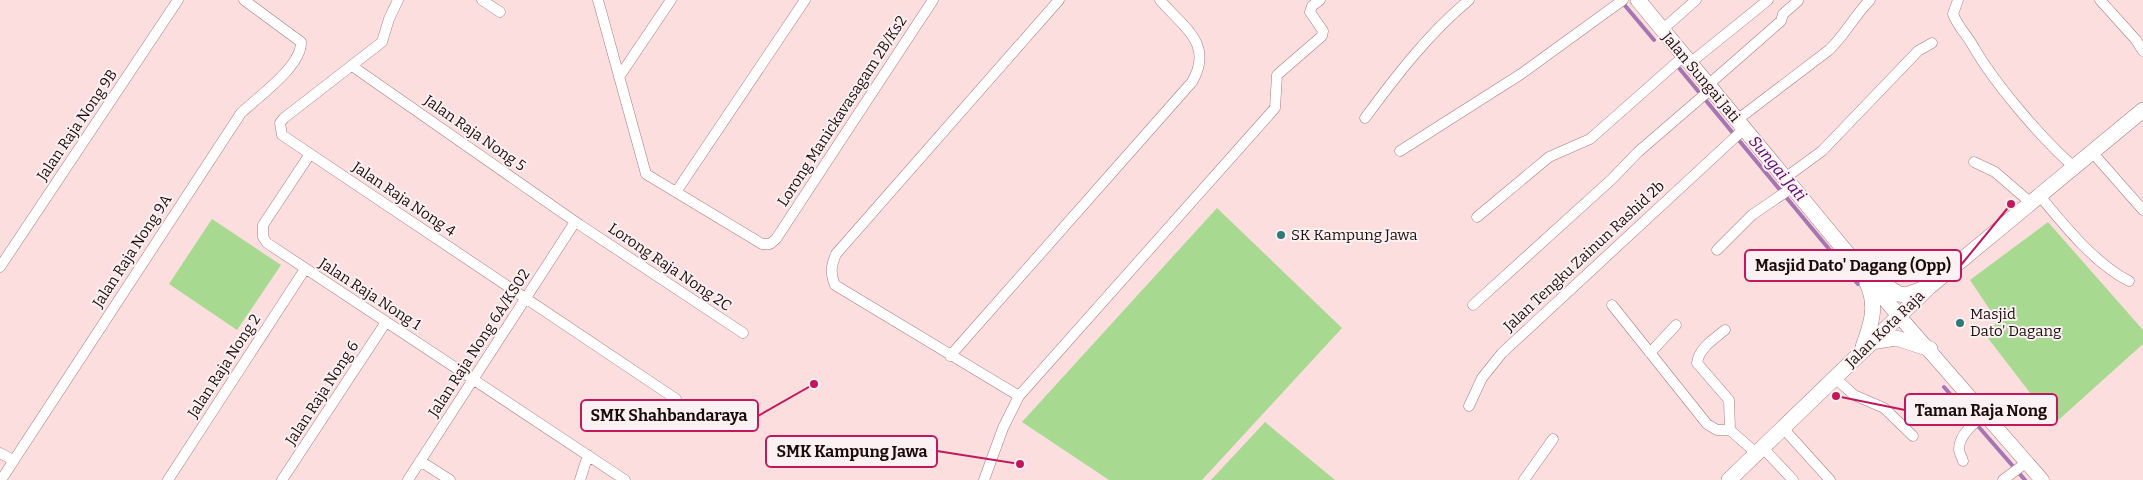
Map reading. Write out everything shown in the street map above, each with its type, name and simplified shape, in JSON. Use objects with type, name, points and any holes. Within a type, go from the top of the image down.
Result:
[{"type":"main road","name":"Jalan Sungai Jati","points":[[1638,0],[1687,60],[1706,91],[1785,188],[1860,268],[1899,316]]},
{"type":"main road","name":"Jalan Kota Raja","points":[[1731,479],[1782,427],[1929,287],[2143,110]]},
{"type":"main road","points":[[1860,268],[1899,294],[1906,295],[1929,287]]},
{"type":"main road","points":[[1860,268],[1873,295],[1872,319],[1866,347],[1896,338],[1930,349]]},
{"type":"street","name":"Jalan Raja Nong 9B","points":[[0,267],[178,0]]},
{"type":"street","name":"Jalan Raja Nong 9A","points":[[1,480],[241,112],[293,65],[302,51],[302,42],[244,0]]},
{"type":"street","points":[[482,0],[500,12]]},
{"type":"street","points":[[598,0],[646,174],[676,192],[805,0]]},
{"type":"street","points":[[619,77],[671,0]]},
{"type":"street","name":"Lorong Manickavasagam 2B/Ks2","points":[[676,192],[762,244],[770,244],[776,239],[933,0]]},
{"type":"street","points":[[1020,396],[950,356],[835,285],[830,275],[831,265],[836,254],[1058,0]]},
{"type":"street","points":[[950,356],[1195,75],[1201,57],[1200,46],[1160,0]]},
{"type":"street","points":[[984,480],[1003,428],[1020,396],[1275,108],[1277,75],[1322,36],[1323,31],[1310,12],[1312,6],[1320,0]]},
{"type":"street","points":[[1365,118],[1398,74],[1443,21],[1469,0]]},
{"type":"street","points":[[1662,30],[1696,0]]},
{"type":"street","points":[[1476,217],[1549,157],[1590,139],[1687,60],[1768,0]]},
{"type":"street","name":"Jalan Tengku Zainun Rashid 2b","points":[[1469,406],[1482,378],[1502,353],[1738,131],[1829,50],[1842,37],[1856,13],[1870,0]]},
{"type":"street","points":[[1958,0],[1953,14],[1960,30],[2010,96],[2056,150],[2074,167]]},
{"type":"street","points":[[2100,0],[2136,40],[2143,51]]},
{"type":"street","points":[[1473,305],[1612,179],[1638,152],[1781,21],[1783,14],[1798,1]]},
{"type":"street","points":[[1400,151],[1521,74],[1621,2]]},
{"type":"street","points":[[352,66],[382,42],[396,4]]},
{"type":"street","points":[[1718,250],[1752,215],[1785,188],[1822,152],[1918,51],[1932,43]]},
{"type":"street","name":"Jalan Raja Nong 4","points":[[352,66],[284,118],[280,123],[282,135],[676,399]]},
{"type":"street","name":"Jalan Raja Nong 5","points":[[352,66],[578,224]]},
{"type":"street","points":[[2092,152],[2143,210]]},
{"type":"street","name":"Jalan Raja Nong 1","points":[[310,154],[263,225],[263,237],[266,243],[625,480]]},
{"type":"street","points":[[1974,162],[1995,172],[2035,199],[2113,273],[2130,281]]},
{"type":"street","name":"Jalan Raja Nong 6A/KS02","points":[[408,480],[526,298],[578,224]]},
{"type":"street","name":"Lorong Raja Nong 2C","points":[[578,224],[743,333]]},
{"type":"street","name":"Jalan Raja Nong 2","points":[[168,480],[305,268]]},
{"type":"street","points":[[1612,305],[1707,424],[1717,430],[1730,430],[1759,450],[1793,480]]},
{"type":"street","points":[[1899,316],[1930,349],[1977,420],[2020,466],[2042,480]]},
{"type":"street","name":"Jalan Raja Nong 6","points":[[282,480],[386,322]]},
{"type":"street","points":[[1650,353],[1676,325]]},
{"type":"street","points":[[1725,330],[1704,348],[1698,357],[1697,363],[1729,400],[1730,430]]},
{"type":"street","points":[[1834,377],[1854,395],[1884,408],[1913,436]]},
{"type":"street","points":[[1963,461],[1959,452],[1960,442],[1977,420]]},
{"type":"street","points":[[1782,427],[1830,480]]},
{"type":"street","points":[[1524,480],[1553,439]]},
{"type":"street","points":[[0,452],[13,460]]},
{"type":"street","points":[[580,480],[588,455]]},
{"type":"street","points":[[420,461],[450,480]]},
{"type":"street","points":[[2003,480],[2020,466]]},
{"type":"green space","points":[[1217,208],[1342,328],[1202,480],[1109,480],[1022,422]]},
{"type":"green space","points":[[212,219],[281,265],[237,330],[169,284]]},
{"type":"green space","points":[[2048,222],[2143,330],[2143,344],[2054,424],[1984,333],[1998,322],[1970,280]]},
{"type":"green space","points":[[1265,422],[1335,480],[1211,480]]},
{"type":"waterway","name":"Sungai Jati","points":[[1622,2],[1654,40]]},
{"type":"waterway","name":"Sungai Jati","points":[[1679,68],[1858,284]]},
{"type":"waterway","name":"Sungai Jati","points":[[1944,387],[2025,480]]},
{"type":"place","name":"Masjid Dato' Dagang (Opp)","points":[[2011,204]]},
{"type":"place","name":"SK Kampung Jawa","points":[[1281,235]]},
{"type":"place","name":"Masjid Dato' Dagang","points":[[1960,323]]},
{"type":"place","name":"SMK Shahbandaraya","points":[[814,384]]},
{"type":"place","name":"Taman Raja Nong","points":[[1836,396]]},
{"type":"place","name":"SMK Kampung Jawa","points":[[1020,464]]}]
